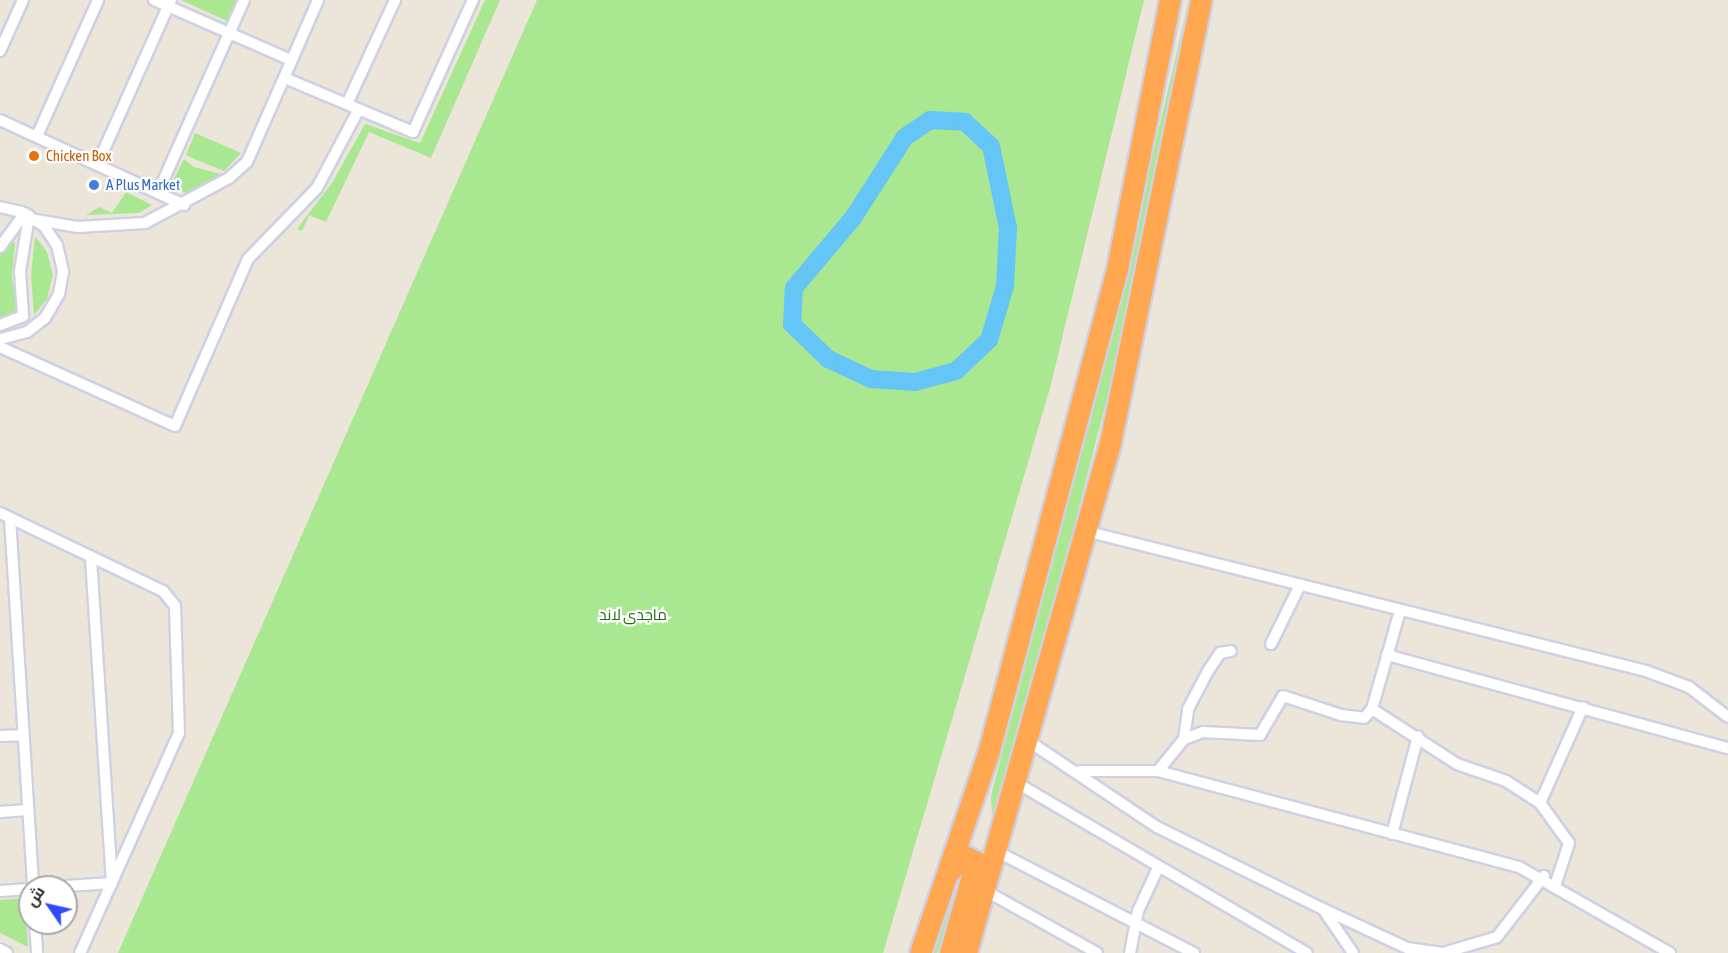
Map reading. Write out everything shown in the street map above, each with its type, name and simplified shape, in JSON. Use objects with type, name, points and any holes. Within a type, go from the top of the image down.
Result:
[{"type":"highway","points":[[920,953],[972,805],[1117,269],[1170,0]]},
{"type":"highway","points":[[967,951],[987,891],[996,851],[1017,783],[1110,443],[1201,0]]},
{"type":"highway","points":[[972,805],[989,823],[1008,811]]},
{"type":"highway","points":[[949,872],[964,856],[976,862],[967,951]]},
{"type":"street","points":[[0,51],[23,0]]},
{"type":"street","points":[[37,136],[98,0]]},
{"type":"street","points":[[154,0],[170,3],[291,60]]},
{"type":"street","points":[[159,190],[244,0]]},
{"type":"street","points":[[0,207],[68,226],[145,223],[184,205],[247,162],[287,79],[291,60],[318,0]]},
{"type":"street","points":[[347,104],[395,0]]},
{"type":"street","points":[[287,79],[413,132],[472,0]]},
{"type":"street","points":[[98,163],[170,3]]},
{"type":"street","points":[[0,347],[175,426],[248,259],[317,188],[359,109]]},
{"type":"street","points":[[0,120],[159,190],[184,205]]},
{"type":"street","points":[[0,200],[12,209]]},
{"type":"street","points":[[30,216],[56,243]]},
{"type":"street","points":[[0,247],[30,216]]},
{"type":"street","points":[[0,326],[23,316],[20,271],[30,216]]},
{"type":"street","points":[[0,339],[27,332],[53,307],[63,276],[56,243],[58,230],[68,226]]},
{"type":"street","points":[[31,875],[23,735],[5,516],[166,593],[176,610],[179,733],[80,953]]},
{"type":"street","points":[[1085,531],[1668,678],[1689,687],[1728,717]]},
{"type":"street","points":[[91,556],[112,883]]},
{"type":"street","points":[[1271,644],[1300,585]]},
{"type":"street","points":[[1184,739],[1203,732],[1260,735],[1283,696],[1341,715],[1364,718],[1372,709],[1400,611]]},
{"type":"street","points":[[1158,771],[1184,739],[1197,690],[1220,653],[1231,651]]},
{"type":"street","points":[[1387,655],[1583,706],[1728,748]]},
{"type":"street","points":[[1540,802],[1583,706]]},
{"type":"street","points":[[1372,709],[1418,736],[1457,764],[1506,781],[1540,802],[1569,843],[1556,883]]},
{"type":"street","points":[[0,736],[23,735]]},
{"type":"street","points":[[1392,834],[1418,736]]},
{"type":"street","points":[[1027,740],[1080,771],[1086,781],[1157,827],[1405,950],[1442,953],[1474,946],[1497,937],[1544,876]]},
{"type":"street","points":[[1080,771],[1158,771],[1544,876],[1670,953]]},
{"type":"street","points":[[1017,783],[1158,868],[1307,953]]},
{"type":"street","points":[[0,812],[28,810]]},
{"type":"street","points":[[996,851],[1138,927],[1194,953]]},
{"type":"street","points":[[1131,953],[1138,927],[1138,911],[1158,868]]},
{"type":"street","points":[[78,885],[112,883]]},
{"type":"street","points":[[0,891],[18,889]]},
{"type":"street","points":[[987,891],[1097,953]]},
{"type":"street","points":[[1323,909],[1353,953]]},
{"type":"street","points":[[36,935],[37,953]]},
{"type":"street","points":[[1474,946],[1486,953]]},
{"type":"street","points":[[0,950],[7,953]]},
{"type":"green space","points":[[181,0],[237,0],[227,21]]},
{"type":"green space","points":[[485,0],[500,0],[431,158],[369,132],[326,222],[309,215],[302,231],[297,229],[332,183],[365,124],[420,143]]},
{"type":"green space","name":"ماجدی لاند","points":[[537,0],[1144,0],[1050,388],[883,953],[118,953]]},
{"type":"green space","points":[[1189,0],[1199,0],[1123,336],[1044,643],[992,815],[991,796],[1095,401]]},
{"type":"green space","points":[[195,133],[241,153],[224,171],[197,160],[186,155]]},
{"type":"green space","points":[[184,159],[194,167],[221,174],[194,192],[183,192],[174,179]]},
{"type":"green space","points":[[126,192],[152,205],[139,213],[86,215],[99,207],[112,213]]},
{"type":"green space","points":[[35,236],[47,252],[53,275],[47,299],[34,315],[31,275]]},
{"type":"green space","points":[[10,240],[15,243],[12,277],[18,317],[0,320],[0,252]]},
{"type":"green space","points":[[961,868],[967,872],[937,953],[931,953]]},
{"type":"green space","points":[[18,899],[18,935],[27,935],[28,947],[0,933],[0,900]]},
{"type":"waterway","points":[[930,120],[965,122],[991,146],[1008,228],[1005,286],[989,340],[956,371],[915,382],[871,379],[828,359],[792,324],[794,288],[853,218],[905,137],[930,120]]},
{"type":"place","name":"Chicken Box","points":[[34,156]]},
{"type":"place","name":"A Plus Market","points":[[94,185]]}]
